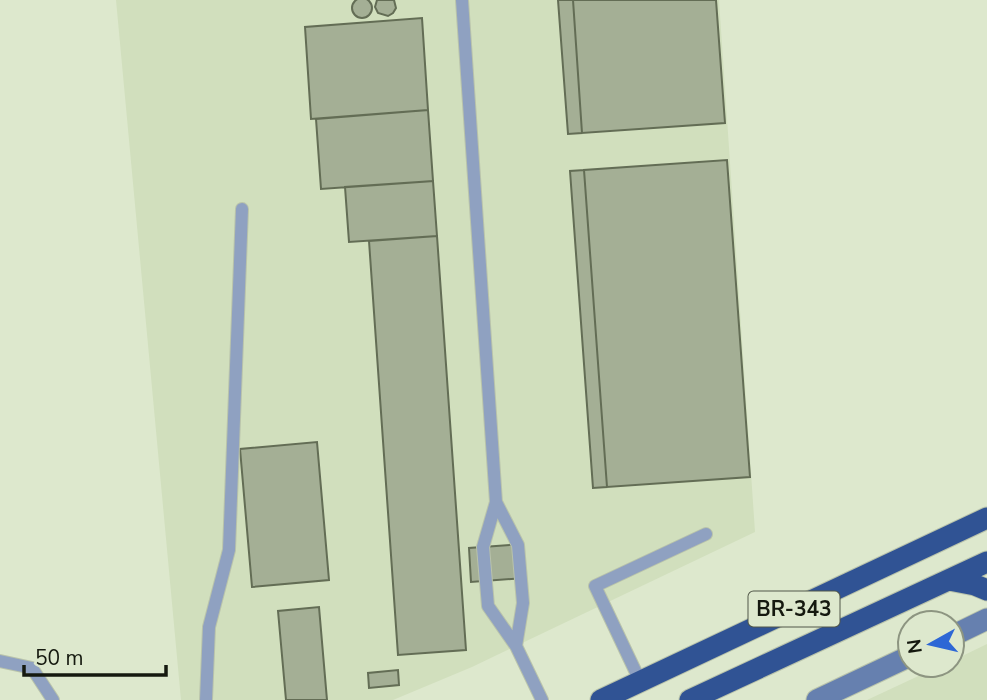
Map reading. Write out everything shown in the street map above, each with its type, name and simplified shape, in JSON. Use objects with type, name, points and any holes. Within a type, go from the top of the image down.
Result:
[{"type":"highway","name":"BR-343","points":[[601,700],[987,518]]},
{"type":"highway","name":"BR-343","points":[[690,700],[987,562]]},
{"type":"highway","points":[[949,580],[987,590]]},
{"type":"street","points":[[966,629],[987,619]]},
{"type":"street","points":[[817,700],[896,663]]},
{"type":"lane","points":[[462,0],[495,502],[483,547],[488,606],[516,646],[542,700]]},
{"type":"lane","points":[[206,700],[209,627],[229,550],[242,209]]},
{"type":"lane","points":[[495,502],[518,545],[523,603],[516,646]]},
{"type":"lane","points":[[640,681],[595,586],[706,534]]},
{"type":"lane","points":[[0,661],[32,668],[54,700]]},
{"type":"shaded area","points":[[116,0],[719,0],[755,532],[472,667],[393,700],[181,700]]},
{"type":"shaded area","points":[[987,644],[987,700],[867,700],[912,679],[966,679],[966,654]]},
{"type":"building","points":[[362,-2],[369,1],[372,8],[369,15],[362,18],[355,15],[352,8],[355,1]]},
{"type":"building","points":[[377,0],[394,0],[396,8],[393,13],[388,16],[378,13],[375,7]]},
{"type":"building","points":[[558,0],[573,0],[582,133],[568,134]]},
{"type":"building","points":[[573,0],[716,0],[725,123],[582,133]]},
{"type":"building","points":[[422,18],[428,110],[311,119],[305,27]]},
{"type":"building","points":[[428,110],[433,181],[321,189],[316,119]]},
{"type":"building","points":[[727,160],[750,477],[607,487],[584,170]]},
{"type":"building","points":[[584,170],[607,487],[593,488],[570,171]]},
{"type":"building","points":[[433,181],[437,236],[349,242],[345,187]]},
{"type":"building","points":[[437,236],[466,650],[398,655],[369,241]]},
{"type":"building","points":[[317,442],[329,580],[252,587],[240,449]]},
{"type":"building","points":[[523,544],[525,578],[471,582],[469,548]]},
{"type":"building","points":[[319,607],[327,700],[286,700],[278,611]]},
{"type":"building","points":[[398,670],[399,685],[369,688],[368,673]]}]
